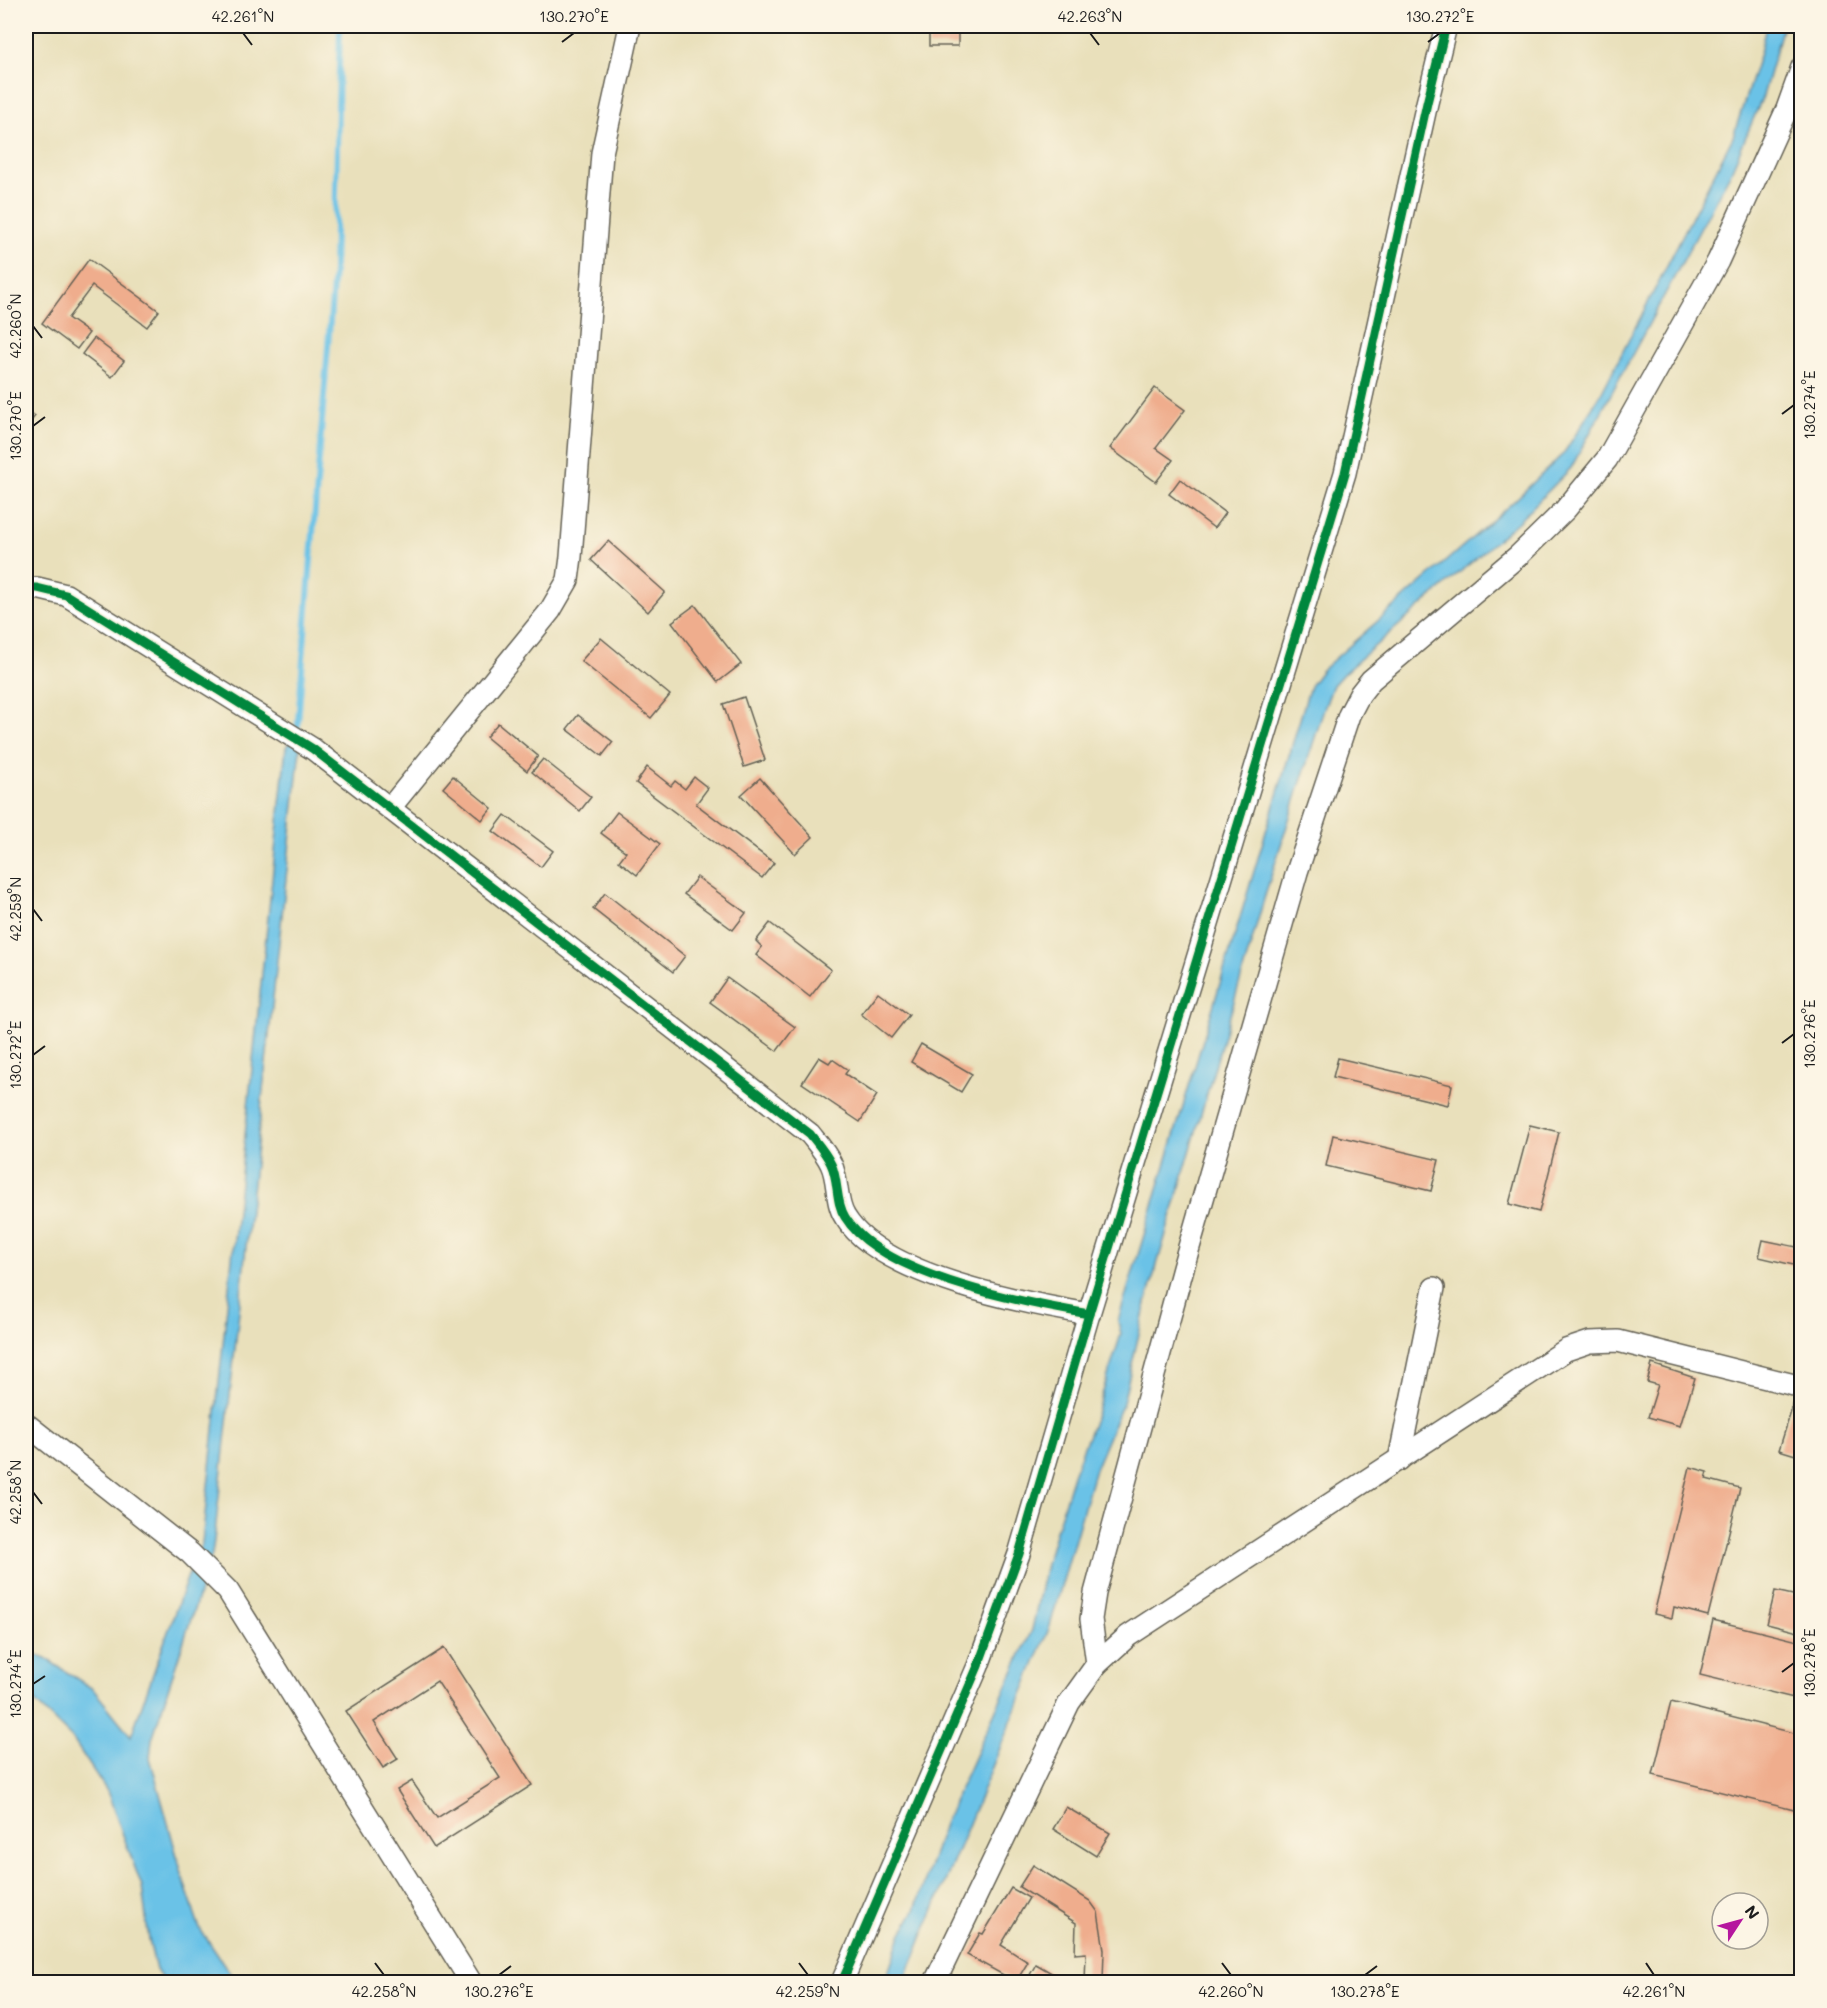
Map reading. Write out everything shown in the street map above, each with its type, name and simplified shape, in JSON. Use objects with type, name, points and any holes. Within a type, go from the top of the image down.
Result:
[{"type":"street","points":[[390,808],[550,611],[568,580],[602,153],[630,26]]},
{"type":"street","points":[[842,1983],[978,1666],[1019,1554],[1089,1314],[1345,473],[1446,26]]},
{"type":"street","points":[[1097,1664],[1091,1619],[1095,1593],[1183,1268],[1297,872],[1349,715],[1360,694],[1371,680],[1518,556],[1565,510],[1607,459],[1718,261],[1787,109],[1802,67]]},
{"type":"street","points":[[26,588],[37,588],[66,595],[313,749],[810,1134],[832,1164],[843,1216],[865,1241],[897,1261],[964,1287],[1089,1314]]},
{"type":"street","points":[[1399,1460],[1434,1288]]},
{"type":"street","points":[[935,1983],[1069,1702],[1097,1664],[1128,1636],[1566,1350],[1590,1342],[1618,1341],[1802,1387]]},
{"type":"street","points":[[26,1424],[190,1553],[228,1591],[471,1983]]},
{"type":"water","points":[[1766,26],[1783,26],[1763,96],[1731,172],[1571,468],[1520,520],[1333,685],[1267,889],[1147,1299],[1123,1403],[1095,1469],[1050,1626],[904,1982],[885,1982],[901,1935],[915,1910],[944,1824],[1032,1630],[1046,1564],[1073,1475],[1093,1424],[1121,1334],[1118,1321],[1310,686],[1322,670],[1512,503],[1564,453],[1601,394],[1733,137],[1760,53]]},
{"type":"water","points":[[292,739],[300,749],[215,1533],[212,1554],[152,1739],[150,1758],[185,1885],[200,1929],[236,1982],[164,1982],[156,1970],[149,1940],[142,1887],[107,1791],[72,1738],[26,1693],[26,1651],[48,1660],[93,1689],[131,1736],[187,1578],[202,1543],[286,747]]},
{"type":"building","points":[[929,26],[958,26],[958,46],[929,46]]},
{"type":"building","points":[[89,259],[159,311],[147,327],[92,286],[68,318],[89,333],[77,349],[42,323]]},
{"type":"building","points":[[94,338],[124,361],[112,377],[82,354]]},
{"type":"building","points":[[1155,388],[1185,410],[1156,448],[1173,460],[1156,482],[1110,448]]},
{"type":"building","points":[[26,409],[35,416],[26,428]]},
{"type":"building","points":[[1180,479],[1225,513],[1214,528],[1169,494]]},
{"type":"building","points":[[608,541],[665,592],[648,612],[591,560]]},
{"type":"building","points":[[695,605],[741,664],[718,682],[672,622]]},
{"type":"building","points":[[601,638],[670,695],[651,718],[581,661]]},
{"type":"building","points":[[744,697],[765,760],[744,767],[723,704]]},
{"type":"building","points":[[578,715],[613,742],[602,756],[567,729]]},
{"type":"building","points":[[498,723],[538,756],[527,771],[486,737]]},
{"type":"building","points":[[543,759],[591,797],[580,811],[532,772]]},
{"type":"building","points":[[647,767],[671,786],[675,781],[685,789],[694,777],[708,788],[696,804],[774,863],[762,878],[636,783]]},
{"type":"building","points":[[453,776],[492,808],[482,820],[443,788]]},
{"type":"building","points":[[760,778],[813,837],[795,854],[741,795]]},
{"type":"building","points":[[617,812],[660,844],[637,875],[619,861],[626,852],[601,833]]},
{"type":"building","points":[[505,815],[553,851],[541,867],[493,831]]},
{"type":"building","points":[[697,877],[746,913],[733,930],[684,894]]},
{"type":"building","points":[[605,893],[685,956],[673,972],[593,909]]},
{"type":"building","points":[[770,923],[831,970],[810,997],[756,955],[762,947],[756,941]]},
{"type":"building","points":[[727,978],[795,1027],[777,1051],[710,1002]]},
{"type":"building","points":[[878,992],[909,1015],[891,1038],[861,1014]]},
{"type":"building","points":[[921,1044],[972,1074],[961,1092],[911,1062]]},
{"type":"building","points":[[819,1057],[829,1063],[832,1059],[848,1070],[845,1074],[877,1095],[860,1122],[802,1083]]},
{"type":"building","points":[[1338,1058],[1452,1085],[1448,1105],[1333,1077]]},
{"type":"building","points":[[1530,1125],[1559,1132],[1539,1212],[1509,1204]]},
{"type":"building","points":[[1333,1135],[1439,1160],[1431,1191],[1326,1166]]},
{"type":"building","points":[[1763,1240],[1802,1248],[1802,1267],[1759,1257]]},
{"type":"building","points":[[1652,1364],[1695,1378],[1680,1426],[1648,1417],[1658,1385],[1647,1382]]},
{"type":"building","points":[[1794,1402],[1802,1404],[1802,1457],[1779,1450]]},
{"type":"building","points":[[1690,1467],[1708,1472],[1706,1479],[1740,1488],[1708,1616],[1674,1607],[1672,1618],[1654,1614]]},
{"type":"building","points":[[1775,1591],[1802,1597],[1802,1633],[1767,1624]]},
{"type":"building","points":[[1713,1620],[1802,1642],[1802,1700],[1700,1675]]},
{"type":"building","points":[[444,1648],[532,1785],[434,1848],[397,1790],[412,1781],[437,1818],[500,1778],[437,1681],[374,1722],[398,1759],[383,1768],[346,1711]]},
{"type":"building","points":[[1671,1702],[1802,1735],[1802,1812],[1653,1775]]},
{"type":"building","points":[[1066,1807],[1110,1833],[1096,1856],[1053,1829]]},
{"type":"building","points":[[1033,1865],[1090,1901],[1098,1912],[1104,1950],[1103,1982],[1085,1982],[1086,1953],[1075,1954],[1076,1923],[1019,1887]]},
{"type":"building","points":[[1011,1888],[1029,1898],[1001,1945],[1028,1962],[1016,1982],[967,1955],[980,1933],[983,1934]]},
{"type":"building","points":[[1036,1964],[1067,1982],[1026,1982]]},
{"type":"waterway","points":[[297,734],[334,271],[340,26]]},
{"type":"cycle path","points":[[842,1982],[978,1666],[1019,1554],[1089,1314],[1345,473],[1446,26]]},
{"type":"cycle path","points":[[26,588],[37,588],[66,595],[313,749],[810,1134],[831,1164],[845,1217],[863,1238],[889,1256],[956,1284],[1089,1314]]}]
